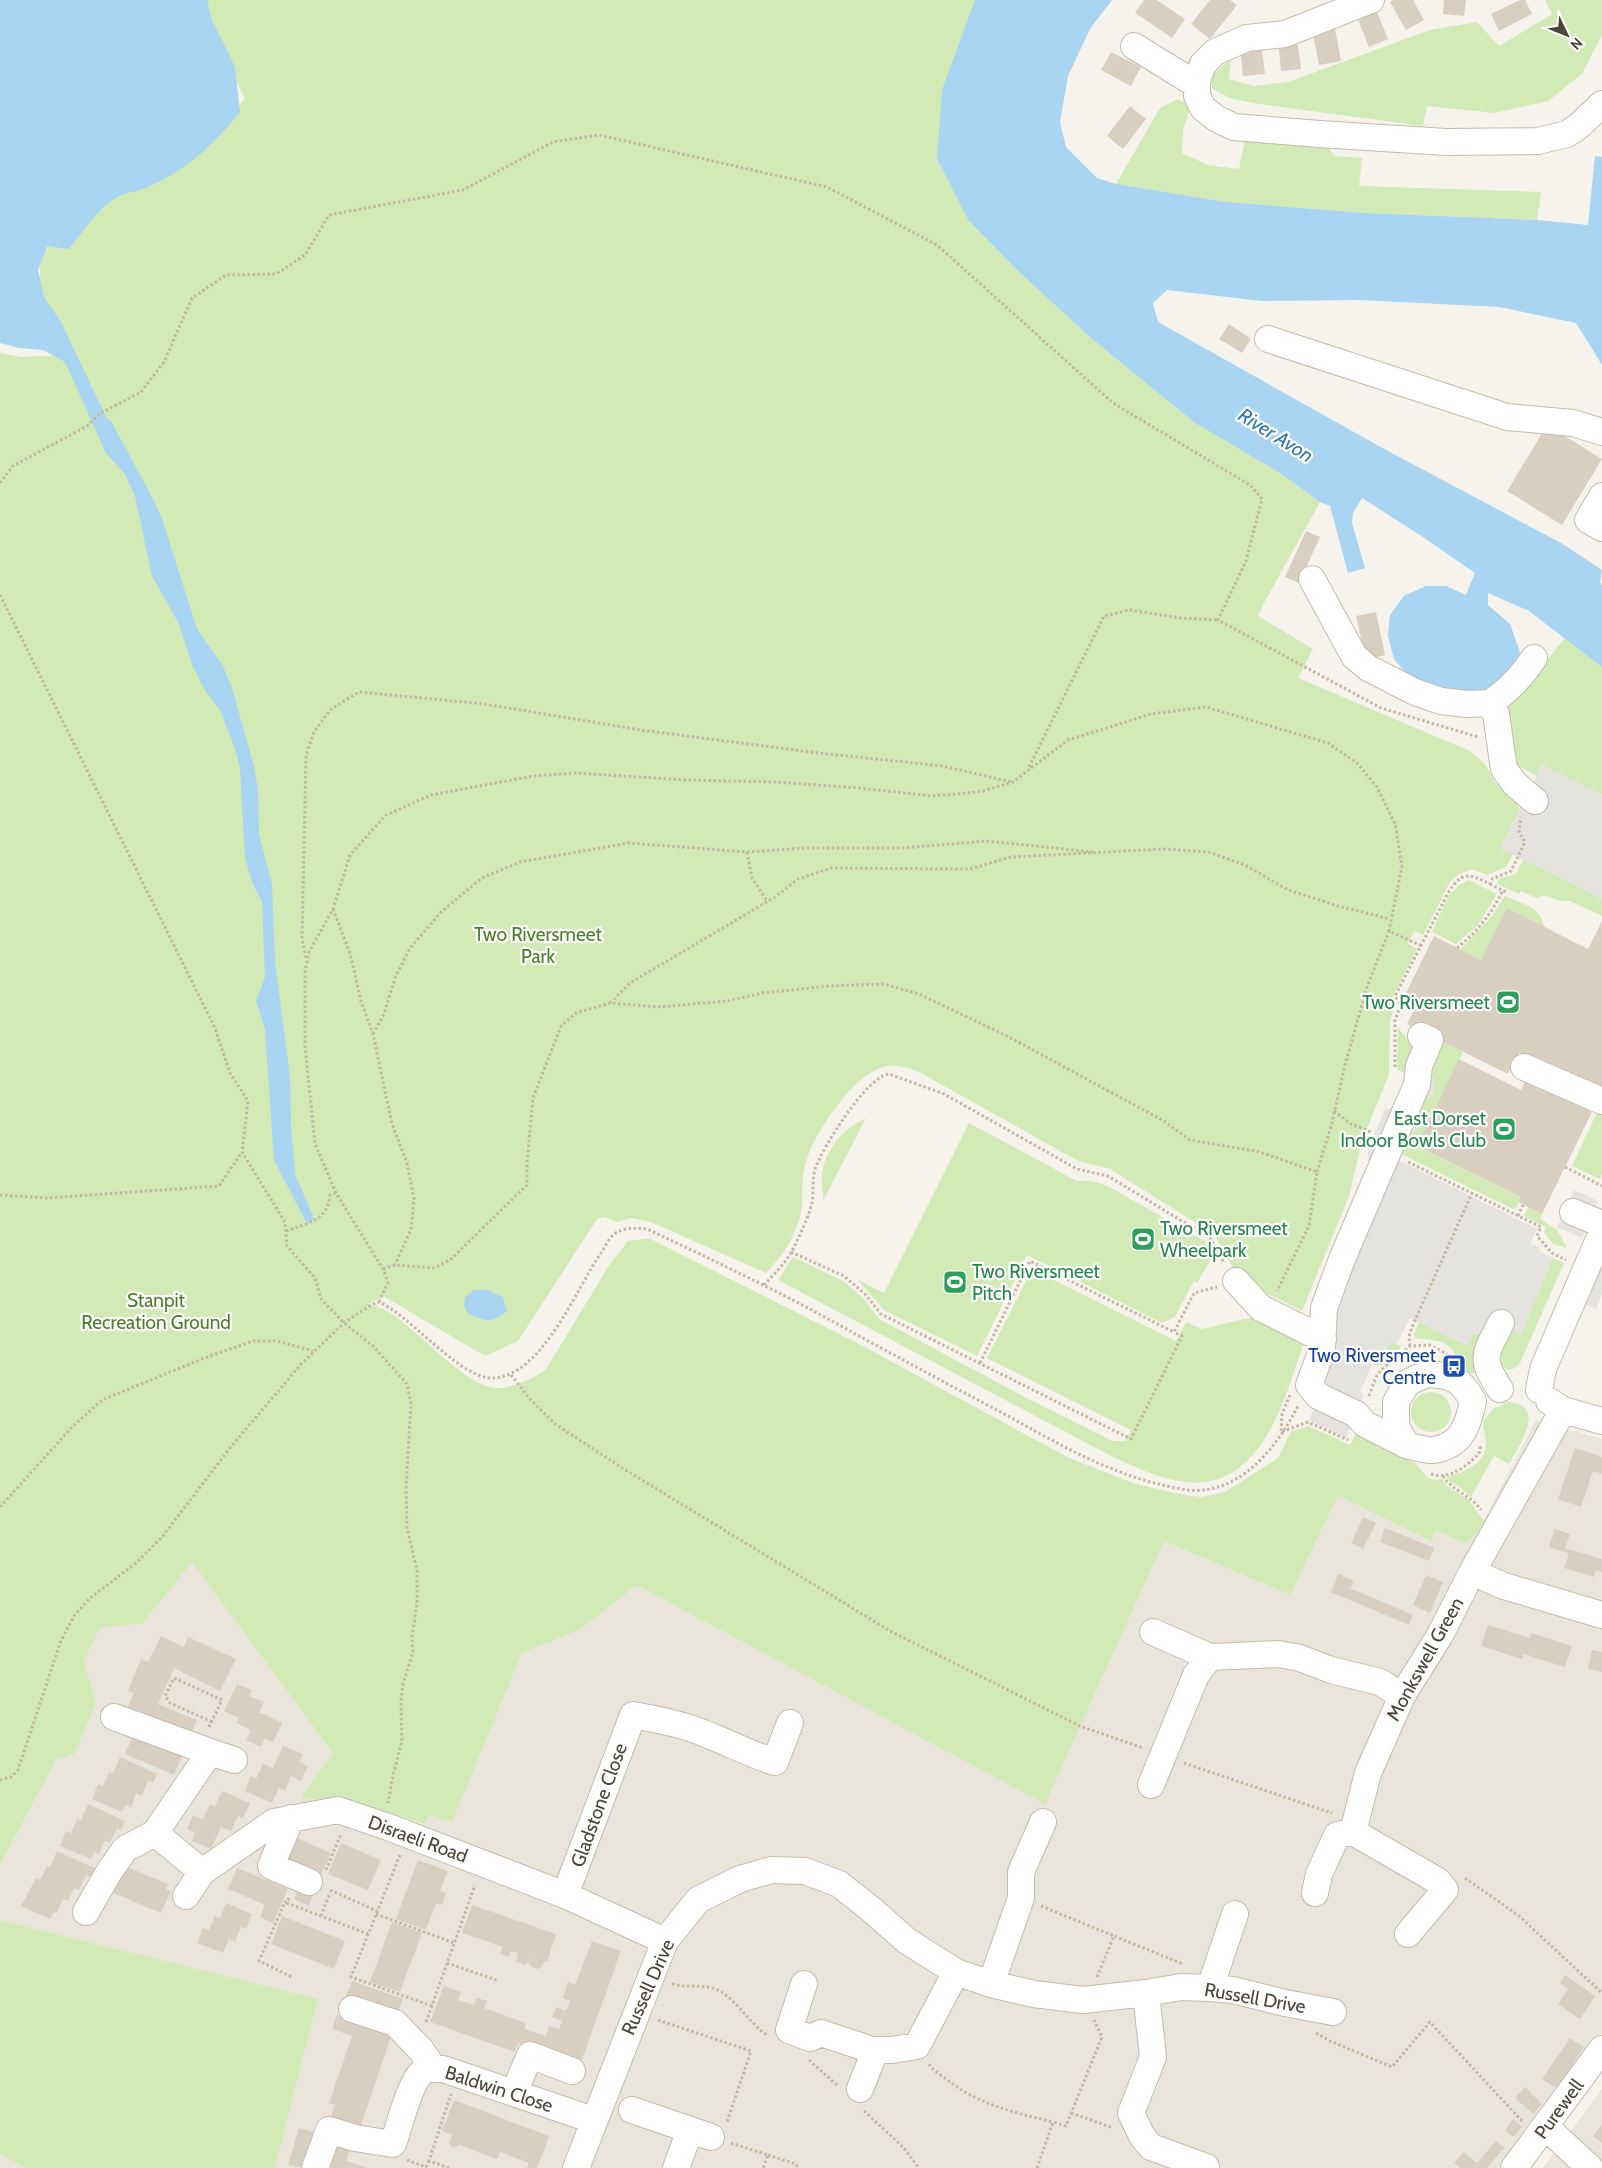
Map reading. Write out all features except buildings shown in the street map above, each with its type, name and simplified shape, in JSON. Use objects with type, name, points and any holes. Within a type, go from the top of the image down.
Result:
[{"type":"street","points":[[1366,1],[1285,34],[1246,38],[1228,44],[1214,52],[1203,64],[1197,85],[1197,96],[1203,108],[1217,119],[1234,127],[1446,142],[1538,141],[1567,134],[1598,111]]},
{"type":"street","points":[[1134,46],[1197,85]]},
{"type":"street","points":[[1268,339],[1507,417],[1573,423],[1602,432]]},
{"type":"street","points":[[1602,496],[1588,520],[1602,528]]},
{"type":"street","points":[[1312,579],[1354,656],[1368,668],[1415,692],[1441,701],[1467,704],[1490,703],[1506,692],[1520,678],[1534,658]]},
{"type":"street","points":[[1490,703],[1496,714],[1504,769],[1528,807]]},
{"type":"street","points":[[1406,1445],[1396,1426],[1396,1402],[1407,1384],[1426,1374],[1448,1375],[1465,1386],[1473,1401],[1468,1423],[1457,1441],[1433,1450],[1406,1445],[1365,1424],[1356,1414],[1318,1396],[1309,1385],[1322,1350],[1324,1308],[1342,1259],[1417,1084],[1419,1066],[1430,1040],[1421,1036]]},
{"type":"street","points":[[1524,1066],[1602,1101]]},
{"type":"street","points":[[1573,1212],[1602,1224]]},
{"type":"street","points":[[1539,1390],[1543,1368],[1602,1232]]},
{"type":"street","points":[[1236,1281],[1261,1308],[1323,1340]]},
{"type":"street","points":[[1500,1323],[1488,1349],[1485,1363],[1500,1389]]},
{"type":"street","points":[[1473,1401],[1500,1389],[1539,1390],[1550,1402],[1563,1410],[1602,1421]]},
{"type":"street","name":"Monkswell Green","points":[[1354,1826],[1368,1773],[1402,1696],[1440,1635],[1472,1572],[1563,1410]]},
{"type":"street","points":[[1472,1572],[1504,1586],[1602,1615]]},
{"type":"street","points":[[1153,1632],[1210,1657],[1279,1654],[1300,1658],[1331,1670],[1380,1682],[1402,1696]]},
{"type":"street","points":[[1151,1786],[1196,1675],[1210,1657]]},
{"type":"street","name":"Gladstone Close","points":[[566,1895],[633,1715],[671,1722],[711,1736],[753,1756],[775,1762],[790,1723]]},
{"type":"street","points":[[114,1717],[234,1760]]},
{"type":"street","points":[[86,1912],[125,1849],[155,1833],[205,1750]]},
{"type":"street","name":"Disraeli Road","points":[[186,1896],[202,1872],[274,1822],[338,1810],[398,1830],[566,1895],[665,1941]]},
{"type":"street","points":[[291,1818],[271,1866],[317,1883]]},
{"type":"street","points":[[992,1984],[1021,1898],[1021,1872],[1043,1822]]},
{"type":"street","points":[[1315,1893],[1319,1874],[1337,1835],[1354,1826],[1438,1881],[1445,1890],[1408,1934]]},
{"type":"street","points":[[155,1833],[202,1872]]},
{"type":"street","name":"Russell Drive","points":[[576,2168],[593,2120],[665,1941],[698,1900],[740,1879],[771,1870],[805,1871],[839,1884],[908,1941],[956,1972],[992,1984],[1034,1994],[1087,2000],[1212,1982],[1233,1990],[1285,2003],[1333,2012]]},
{"type":"street","points":[[1212,1982],[1235,1914]]},
{"type":"street","points":[[804,1984],[789,2030],[810,2038],[821,2032],[874,2051],[892,2050],[917,2046],[956,1972]]},
{"type":"street","points":[[1146,1993],[1153,2057],[1131,2113],[1152,2153],[1206,2168]]},
{"type":"street","points":[[352,2009],[395,2023],[417,2046],[433,2068]]},
{"type":"street","name":"Purewell","points":[[1514,2168],[1602,2049]]},
{"type":"street","points":[[860,2089],[874,2051]]},
{"type":"street","points":[[514,2093],[530,2055],[572,2071]]},
{"type":"street","name":"Baldwin Close","points":[[315,2168],[329,2130],[355,2138],[393,2144],[414,2083],[423,2071],[433,2068],[458,2074],[593,2120]]},
{"type":"street","points":[[632,2110],[696,2144]]},
{"type":"street","points":[[1542,2132],[1590,2168]]},
{"type":"path","points":[[0,483],[13,466],[86,426],[101,413],[141,392],[164,362],[192,298],[226,275],[276,274],[305,254],[329,216],[463,190],[552,142],[599,136],[826,187],[937,245],[1112,403],[1250,485],[1262,499],[1246,561],[1218,620]]},
{"type":"path","points":[[0,595],[214,1026],[230,1073],[248,1102],[242,1152],[219,1186],[47,1198],[0,1195]]},
{"type":"path","points":[[1028,770],[1104,616],[1130,610],[1180,618],[1218,620],[1381,708],[1480,738]]},
{"type":"path","points":[[0,1780],[11,1777],[18,1770],[60,1643],[74,1616],[89,1599],[136,1563],[162,1538],[230,1448],[313,1351],[344,1324],[379,1302],[388,1282],[383,1270],[336,1193],[315,1144],[305,1046],[306,958],[302,939],[306,755],[314,732],[331,709],[359,692],[484,704],[641,730],[810,752],[942,766],[1012,782]]},
{"type":"path","points":[[306,958],[333,909],[350,855],[386,815],[431,795],[533,776],[576,773],[686,780],[776,782],[860,788],[931,796],[983,791],[1012,782],[1068,740],[1151,714],[1206,707],[1328,743],[1356,763],[1377,787],[1395,824],[1402,866],[1389,930],[1367,987],[1317,1172],[1308,1226],[1266,1311]]},
{"type":"path","points":[[1490,884],[1492,879],[1511,871],[1525,842],[1519,832],[1528,807]]},
{"type":"path","points":[[374,1034],[384,1014],[395,978],[410,948],[442,911],[482,878],[520,862],[629,843],[747,852],[804,848],[902,848],[987,841],[1101,853]]},
{"type":"path","points":[[610,1003],[630,983],[767,901],[798,879],[831,868],[970,869],[1011,857],[1164,849],[1208,852],[1245,865],[1288,890],[1338,906],[1390,919]]},
{"type":"path","points":[[747,852],[752,878],[767,901]]},
{"type":"path","points":[[1395,1075],[1395,1020],[1401,1006],[1395,996],[1448,893],[1458,879],[1466,875],[1472,875],[1504,891],[1486,919],[1457,948]]},
{"type":"path","points":[[333,909],[350,953],[361,1001],[374,1034],[392,1124],[407,1164],[414,1199],[410,1229],[395,1265]]},
{"type":"path","points":[[1389,930],[1422,946]]},
{"type":"path","points":[[383,1270],[395,1265],[434,1268],[450,1260],[528,1185],[527,1163],[533,1098],[561,1026],[576,1013],[610,1003],[668,1006],[727,1001],[762,993],[829,986],[884,984],[920,994],[1007,1036],[1164,1121],[1190,1140],[1260,1152],[1317,1172]]},
{"type":"path","points":[[764,1285],[792,1252],[811,1206],[814,1171],[824,1149],[855,1104],[878,1079],[883,1075],[889,1074],[944,1094],[1077,1169],[1108,1176],[1210,1238],[1236,1281],[1194,1293],[1174,1332]]},
{"type":"path","points":[[1334,1111],[1351,1124],[1371,1132]]},
{"type":"path","points":[[1374,1124],[1371,1132],[1371,1144],[1541,1227],[1537,1236],[1552,1253],[1586,1267]]},
{"type":"path","points":[[242,1152],[285,1222],[286,1246],[315,1278],[321,1299],[344,1324],[373,1346],[407,1384],[411,1403],[406,1489],[407,1528],[417,1570],[417,1602],[412,1637],[413,1652],[403,1684],[401,1700],[402,1741],[388,1796],[398,1830],[377,1912],[351,1977],[432,2006]]},
{"type":"path","points":[[1565,1167],[1602,1186]]},
{"type":"path","points":[[285,1231],[320,1218],[329,1206],[330,1195],[336,1193]]},
{"type":"path","points":[[1410,1346],[1409,1337],[1412,1327],[1472,1193]]},
{"type":"path","points":[[1518,1216],[1523,1205]]},
{"type":"path","points":[[379,1302],[389,1306],[430,1343],[478,1375],[493,1379],[510,1375],[528,1361],[559,1326],[592,1266],[614,1234],[630,1228],[647,1229],[764,1285],[1054,1443],[1111,1470],[1170,1487],[1201,1490],[1221,1487],[1241,1477],[1270,1451],[1294,1415],[1309,1385]]},
{"type":"path","points":[[792,1252],[844,1276],[866,1295],[881,1314],[1132,1439],[1182,1336],[1030,1261],[980,1363]]},
{"type":"path","points":[[0,1508],[72,1427],[102,1400],[202,1359],[254,1342],[277,1341],[313,1351]]},
{"type":"path","points":[[510,1375],[530,1400],[555,1424],[624,1469],[890,1631],[1080,1726],[1354,1826]]},
{"type":"path","points":[[1281,1432],[1308,1422],[1348,1440],[1351,1434]]},
{"type":"path","points":[[1480,1440],[1481,1448],[1479,1454],[1462,1469],[1443,1476],[1448,1484],[1461,1491],[1477,1504],[1484,1516],[1500,1524]]},
{"type":"path","points":[[205,1750],[212,1722],[222,1700],[174,1678],[165,1696],[170,1703],[212,1722]]},
{"type":"path","points":[[292,1977],[259,1961],[285,1902],[287,1903],[317,1883],[350,1814]]},
{"type":"path","points":[[417,2046],[483,1863]]},
{"type":"path","points":[[1458,1874],[1518,1916],[1602,1994]]},
{"type":"path","points":[[317,1883],[377,1912],[454,1943]]},
{"type":"path","points":[[317,1883],[321,1916]]},
{"type":"path","points":[[1021,1898],[1114,1936],[1212,1982]]},
{"type":"path","points":[[287,1903],[368,1934]]},
{"type":"path","points":[[917,2046],[931,2067],[971,2097],[996,2108],[1066,2126],[1102,2036],[1087,2000],[1114,1936]]},
{"type":"path","points":[[447,1963],[499,1981]]},
{"type":"path","points":[[636,2013],[751,2051],[696,2144],[768,2155],[796,2164],[798,2168]]},
{"type":"path","points":[[1314,2032],[1330,2041],[1392,2067],[1430,2022],[1542,2132]]},
{"type":"path","points":[[449,2168],[429,2161],[458,2074]]},
{"type":"path","points":[[1071,2113],[1152,2153]]},
{"type":"path","points":[[1037,2168],[1053,2122]]},
{"type":"path","points":[[763,2168],[768,2155]]},
{"type":"shaded area","points":[[1542,765],[1602,795],[1602,899],[1500,848]]},
{"type":"shaded area","points":[[1428,1071],[1433,1078],[1435,1089],[1432,1095],[1421,1104],[1424,1117],[1415,1120],[1419,1129],[1407,1135],[1411,1144],[1393,1150],[1390,1156],[1537,1229],[1530,1244],[1539,1247],[1540,1252],[1553,1258],[1521,1334],[1507,1328],[1480,1335],[1473,1333],[1468,1345],[1410,1318],[1397,1344],[1391,1342],[1384,1355],[1378,1352],[1360,1392],[1364,1395],[1346,1438],[1309,1420],[1316,1404],[1313,1349],[1368,1176],[1368,1148],[1385,1109],[1397,1108],[1403,1080],[1406,1076]]},
{"type":"shaded area","points":[[1574,1190],[1598,1201],[1582,1238],[1557,1227]]},
{"type":"shaded area","points":[[1602,1257],[1602,1294],[1596,1309],[1582,1303]]},
{"type":"shaded area","points":[[1536,1420],[1602,1439],[1602,2033],[1498,2168],[275,2168],[318,1999],[0,1920],[0,1865],[56,1760],[96,1703],[84,1661],[100,1626],[142,1624],[192,1561],[333,1753],[300,1799],[349,1800],[424,1824],[428,1815],[452,1821],[522,1653],[579,1630],[637,1585],[1045,1803],[1164,1541],[1290,1595],[1338,1496],[1430,1541],[1436,1530],[1465,1544],[1477,1533]]},
{"type":"shaded area","points":[[1602,2089],[1602,2168],[1543,2168]]},
{"type":"shaded area","points":[[0,2154],[25,2168],[0,2168]]},
{"type":"green space","points":[[197,0],[975,0],[972,11],[969,221],[1017,270],[1091,338],[1195,423],[1280,473],[1320,502],[1258,616],[1313,649],[1298,678],[1470,751],[1486,765],[1495,783],[1509,794],[1520,809],[1500,848],[1513,854],[1507,866],[1488,875],[1472,869],[1459,874],[1450,882],[1423,935],[1414,931],[1408,944],[1417,949],[1393,996],[1395,1006],[1390,1020],[1389,1075],[1362,1141],[1349,1196],[1302,1311],[1239,1279],[1214,1234],[1110,1169],[1078,1161],[921,1073],[892,1066],[876,1070],[863,1079],[850,1090],[827,1120],[804,1167],[801,1210],[792,1239],[766,1273],[651,1222],[632,1218],[616,1222],[605,1217],[597,1219],[518,1341],[485,1356],[383,1296],[369,1304],[385,1310],[398,1319],[456,1368],[471,1378],[485,1385],[497,1388],[517,1385],[546,1369],[610,1264],[628,1241],[649,1238],[861,1345],[1069,1458],[1136,1484],[1184,1495],[1202,1497],[1225,1492],[1278,1458],[1291,1432],[1308,1426],[1350,1445],[1356,1434],[1416,1464],[1427,1477],[1434,1480],[1442,1479],[1447,1486],[1468,1499],[1484,1521],[1477,1533],[1465,1544],[1436,1530],[1431,1541],[1338,1496],[1290,1595],[1164,1541],[1045,1804],[637,1585],[579,1630],[522,1653],[452,1822],[429,1815],[424,1824],[349,1800],[300,1799],[333,1753],[192,1562],[142,1624],[100,1627],[84,1661],[96,1703],[74,1754],[56,1760],[0,1865],[0,353],[21,357],[62,355],[41,302],[39,247],[99,200],[186,164],[245,99]]},
{"type":"green space","points":[[1545,0],[1602,0],[1602,35],[1582,74],[1548,101],[1494,113],[1427,106],[1423,126],[1259,104],[1229,98],[1212,88],[1211,76],[1231,59],[1229,79],[1254,86],[1288,82],[1430,30],[1477,22],[1499,46],[1552,14]]},
{"type":"green space","points":[[1178,99],[1191,106],[1183,130],[1182,153],[1208,165],[1239,169],[1246,134],[1325,142],[1334,156],[1362,158],[1359,186],[1541,192],[1537,220],[1366,213],[1226,202],[1116,184],[1160,108]]},
{"type":"green space","points":[[1565,638],[1602,667],[1602,795],[1542,765],[1537,776],[1514,763],[1505,712]]},
{"type":"green space","points":[[1524,859],[1602,899],[1602,916],[1570,901],[1561,901],[1544,895],[1536,898],[1521,891],[1519,894],[1497,884],[1500,878],[1515,875]]},
{"type":"green space","points":[[1469,880],[1497,894],[1478,925],[1456,944],[1432,932],[1450,894],[1462,883]]},
{"type":"green space","points":[[1505,896],[1535,910],[1542,920],[1544,927],[1481,960],[1460,950],[1492,916]]},
{"type":"green space","points":[[1398,1028],[1420,1054],[1404,1073],[1398,1070],[1397,1066]]},
{"type":"green space","points":[[1434,1037],[1463,1052],[1417,1146],[1521,1197],[1515,1210],[1393,1150],[1407,1135],[1421,1104],[1432,1095],[1428,1071]]},
{"type":"green space","points":[[1597,1112],[1602,1114],[1602,1174],[1600,1179],[1572,1166]]},
{"type":"green space","points":[[866,1118],[823,1201],[822,1174],[831,1148],[850,1127]]},
{"type":"green space","points":[[969,1123],[1077,1181],[1094,1182],[1111,1188],[1208,1243],[1203,1253],[1212,1258],[1197,1283],[1194,1281],[1175,1317],[1162,1323],[1027,1255],[977,1356],[884,1310],[858,1280],[884,1293]]},
{"type":"green space","points":[[1528,1207],[1542,1214],[1540,1219],[1557,1230],[1567,1248],[1553,1244],[1544,1232],[1546,1227],[1524,1216]]},
{"type":"green space","points":[[793,1257],[843,1281],[863,1298],[879,1319],[1019,1394],[1113,1441],[1126,1441],[1131,1430],[987,1358],[1032,1269],[1176,1341],[1186,1322],[1202,1329],[1257,1316],[1292,1335],[1303,1345],[1277,1416],[1265,1438],[1250,1458],[1232,1472],[1211,1481],[1185,1482],[1148,1472],[1113,1457],[778,1280]]},
{"type":"green space","points":[[1553,1258],[1564,1263],[1520,1363],[1513,1369],[1507,1370],[1502,1365],[1497,1349],[1507,1328],[1521,1334]]},
{"type":"green space","points":[[1419,1322],[1467,1345],[1473,1333],[1480,1335],[1478,1371],[1471,1374],[1468,1372],[1448,1345],[1415,1338],[1414,1335]]},
{"type":"green space","points":[[1391,1342],[1401,1346],[1393,1358],[1386,1364],[1373,1364],[1378,1352]]},
{"type":"green space","points":[[1435,1392],[1442,1395],[1448,1401],[1451,1412],[1450,1420],[1442,1429],[1435,1432],[1427,1432],[1420,1429],[1412,1420],[1411,1408],[1414,1401],[1423,1393]]},
{"type":"green space","points":[[1508,1402],[1520,1405],[1526,1410],[1529,1418],[1524,1437],[1509,1464],[1494,1456],[1471,1497],[1456,1484],[1450,1482],[1447,1477],[1472,1467],[1482,1457],[1486,1445],[1483,1421],[1493,1409]]},
{"type":"green space","points":[[0,1920],[318,1999],[275,2168],[25,2168],[0,2154]]},
{"type":"water","points":[[0,0],[207,0],[212,20],[235,67],[240,112],[219,136],[186,166],[173,174],[145,188],[122,195],[111,201],[91,220],[69,249],[47,246],[38,270],[44,297],[61,322],[107,419],[111,421],[162,519],[197,629],[223,666],[232,688],[254,766],[258,790],[259,835],[272,884],[275,962],[290,1077],[295,1174],[314,1219],[307,1224],[274,1160],[265,1029],[256,1001],[265,977],[262,902],[252,882],[245,858],[240,767],[234,746],[220,710],[206,692],[193,667],[178,622],[152,576],[135,496],[125,474],[106,453],[65,362],[43,350],[19,348],[0,343]]},
{"type":"water","name":"River Avon","points":[[975,0],[1112,0],[1090,29],[1068,76],[1060,122],[1066,147],[1097,178],[1116,184],[1226,202],[1366,213],[1537,220],[1588,225],[1595,156],[1602,157],[1602,365],[1576,323],[1499,307],[1359,300],[1262,301],[1167,290],[1153,303],[1158,322],[1386,450],[1561,543],[1602,570],[1600,582],[1602,586],[1602,667],[1529,611],[1488,593],[1488,605],[1510,624],[1520,652],[1511,672],[1496,687],[1468,700],[1418,688],[1394,659],[1388,636],[1390,615],[1404,596],[1426,586],[1446,586],[1466,595],[1475,573],[1362,498],[1353,513],[1352,523],[1365,568],[1348,573],[1330,506],[1320,502],[1280,473],[1195,423],[1091,338],[1017,270],[969,221],[937,159],[942,90]]},
{"type":"water","points":[[474,1290],[488,1290],[503,1297],[507,1311],[497,1318],[488,1320],[467,1313],[464,1305],[465,1297]]},
{"type":"place","name":"Two Riversmeet","points":[[1508,1002]]},
{"type":"place","name":"East Dorset Indoor Bowls Club","points":[[1504,1129]]},
{"type":"place","name":"Two Riversmeet Wheelpark","points":[[1143,1239]]},
{"type":"place","name":"Two Riversmeet Pitch","points":[[955,1282]]},
{"type":"place","name":"Two Riversmeet Centre","points":[[1454,1366]]},
{"type":"park label","name":"Two Riversmeet Park","points":[[538,945]]},
{"type":"park label","name":"Stanpit Recreation Ground","points":[[156,1311]]}]
